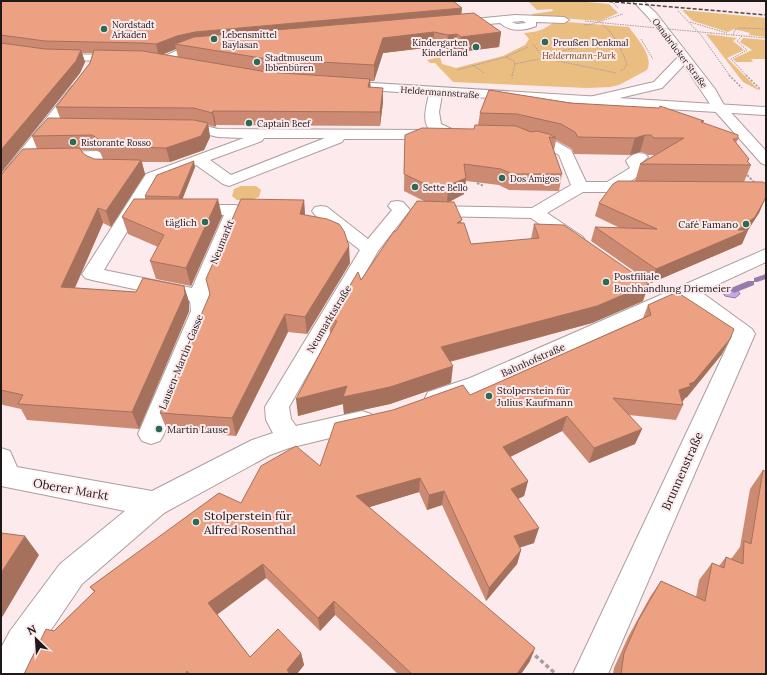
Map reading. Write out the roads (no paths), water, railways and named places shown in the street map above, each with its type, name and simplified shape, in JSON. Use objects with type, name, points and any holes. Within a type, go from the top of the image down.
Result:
[{"type":"street","name":"Osnabrücker Straße","points":[[638,1],[652,15],[710,92],[719,107],[766,160]]},
{"type":"street","points":[[444,25],[508,18],[504,20],[505,23],[519,26],[532,24],[531,21],[526,19],[564,20]]},
{"type":"street","points":[[184,65],[157,60],[184,51],[216,46]]},
{"type":"street","points":[[3,51],[49,57],[135,58]]},
{"type":"street","points":[[590,100],[658,85],[684,58]]},
{"type":"street","points":[[1,186],[49,126],[89,70]]},
{"type":"street","name":"Heldermannstraße","points":[[326,84],[436,92],[719,107],[766,111]]},
{"type":"street","points":[[435,133],[432,112],[436,92]]},
{"type":"street","points":[[49,126],[64,126]]},
{"type":"street","points":[[166,127],[197,128],[218,133],[348,135],[435,133],[469,135]]},
{"type":"street","points":[[200,296],[92,274],[140,209],[152,177],[271,133]]},
{"type":"street","points":[[408,144],[435,133]]},
{"type":"street","points":[[198,159],[230,181],[348,135]]},
{"type":"street","points":[[521,139],[552,145],[566,153],[580,187]]},
{"type":"street","points":[[24,157],[97,156],[93,162],[99,167],[176,169]]},
{"type":"street","points":[[610,187],[639,169],[634,161],[640,157]]},
{"type":"street","points":[[593,253],[535,213],[580,187],[656,188]]},
{"type":"street","name":"Neumarktstraße","points":[[289,438],[279,420],[277,407],[361,239],[399,208],[535,213]]},
{"type":"street","name":"Neumarkt","points":[[172,210],[235,210],[200,296]]},
{"type":"street","points":[[322,211],[361,239]]},
{"type":"street","name":"Bahnhofstraße","points":[[421,404],[478,384],[766,255]]},
{"type":"street","points":[[644,288],[662,302]]},
{"type":"street","name":"Brunnenstraße","points":[[590,674],[744,334],[687,291]]},
{"type":"street","name":"Lausen-Martin-Gasse","points":[[151,434],[202,312],[200,296]]},
{"type":"street","points":[[6,674],[22,643],[71,574],[154,504],[261,448],[289,438],[385,415]]},
{"type":"street","name":"Oberer Markt","points":[[3,472],[154,504]]},
{"type":"waterway","points":[[757,280],[766,276]]},
{"type":"waterway","points":[[734,290],[751,283]]},
{"type":"railway","points":[[603,1],[766,15]]},
{"type":"place","name":"Nordstadt Arkaden","points":[[104,29]]},
{"type":"place","name":"Lebensmittel Baylasan","points":[[214,39]]},
{"type":"place","name":"Preußen Denkmal","points":[[545,42]]},
{"type":"place","name":"Kindergarten Kinderland","points":[[476,47]]},
{"type":"place","name":"Stadtmuseum Ibbenbüren","points":[[257,62]]},
{"type":"place","name":"Captain Beef","points":[[249,123]]},
{"type":"place","name":"Ristorante Rosso","points":[[73,142]]},
{"type":"place","name":"Dos Amigos","points":[[502,178]]},
{"type":"place","name":"Sette Bello","points":[[415,187]]},
{"type":"place","name":"täglich","points":[[205,222]]},
{"type":"place","name":"Café Famano","points":[[746,224]]},
{"type":"place","name":"Postfiliale Buchhandlung Driemeier","points":[[606,282]]},
{"type":"place","name":"Stolperstein für Julius Kaufmann","points":[[489,396]]},
{"type":"place","name":"Martin Lause","points":[[159,429]]},
{"type":"place","name":"Stolperstein für Alfred Rosenthal","points":[[196,522]]},
{"type":"park label","name":"Heldermann-Park","points":[[579,55]]}]
